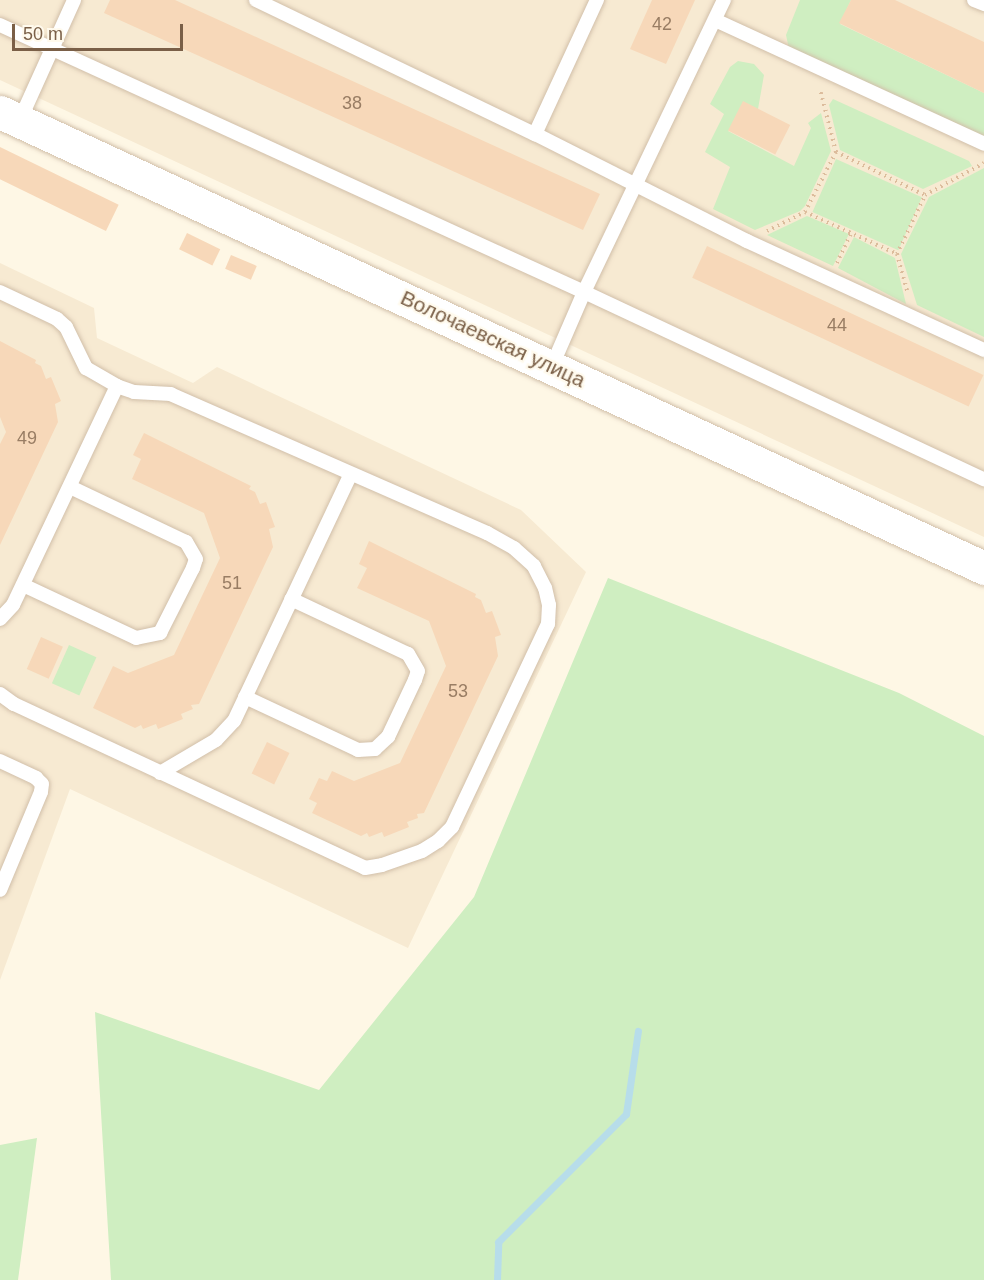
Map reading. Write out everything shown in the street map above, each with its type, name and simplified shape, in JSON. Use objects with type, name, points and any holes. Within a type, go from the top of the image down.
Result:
[{"type":"street","name":"Волочаевская улица","points":[[10,117],[984,568]]},
{"type":"lane","points":[[10,117],[50,49],[74,0]]},
{"type":"lane","points":[[256,0],[535,134],[747,241],[913,315],[984,350]]},
{"type":"lane","points":[[535,134],[597,0]]},
{"type":"lane","points":[[552,366],[584,292],[724,0]]},
{"type":"lane","points":[[974,0],[984,4]]},
{"type":"lane","points":[[715,20],[984,144]]},
{"type":"lane","points":[[0,25],[584,292],[984,479]]},
{"type":"lane","points":[[0,292],[57,319],[66,327],[86,368],[117,386],[134,392],[171,394],[487,533],[514,549],[534,567],[545,588],[549,605],[548,624],[452,827],[438,841],[422,850],[381,865],[365,868],[14,704],[0,694]]},
{"type":"lane","points":[[0,619],[14,605],[117,386]]},
{"type":"lane","points":[[160,773],[225,732],[245,697],[351,474]]},
{"type":"lane","points":[[23,585],[136,638],[160,633],[184,587],[196,559],[186,542],[70,487]]},
{"type":"lane","points":[[245,697],[358,750],[375,749],[388,737],[415,680],[418,671],[408,654],[291,599]]},
{"type":"lane","points":[[0,761],[36,778],[42,784],[41,792],[0,890]]},
{"type":"path","points":[[747,241],[805,212],[836,152],[820,90],[825,71]]},
{"type":"path","points":[[836,152],[925,195]]},
{"type":"path","points":[[913,315],[897,254],[925,195],[984,162]]},
{"type":"path","points":[[805,212],[897,254]]},
{"type":"path","points":[[830,278],[851,233]]},
{"type":"shaded area","points":[[0,0],[984,0],[984,537],[0,80]]},
{"type":"shaded area","points":[[0,263],[94,308],[97,338],[193,383],[217,367],[521,510],[586,572],[408,948],[70,789],[0,980]]},
{"type":"green space","points":[[800,0],[851,0],[840,24],[984,93],[984,142],[789,49],[786,35]]},
{"type":"green space","points":[[738,61],[754,64],[764,75],[758,109],[728,131],[794,166],[811,128],[808,123],[821,113],[831,151],[805,206],[800,211],[755,230],[713,209],[730,167],[705,152],[724,114],[710,104],[730,67]]},
{"type":"green space","points":[[833,99],[969,161],[972,166],[923,189],[840,150],[829,105]]},
{"type":"green space","points":[[836,159],[922,197],[898,250],[812,212]]},
{"type":"green space","points":[[984,168],[984,337],[917,305],[901,254],[929,197]]},
{"type":"green space","points":[[807,216],[849,234],[833,266],[767,235]]},
{"type":"green space","points":[[854,237],[895,258],[906,304],[838,268]]},
{"type":"green space","points":[[608,578],[899,693],[984,736],[984,1280],[111,1280],[95,1012],[319,1090],[474,897]]},
{"type":"green space","points":[[69,645],[96,657],[79,696],[52,683]]},
{"type":"green space","points":[[37,1138],[18,1280],[0,1280],[0,1145]]},
{"type":"building","points":[[110,0],[175,0],[600,194],[583,230],[104,13]]},
{"type":"building","points":[[652,0],[695,0],[666,64],[630,49]]},
{"type":"building","points":[[851,0],[895,0],[984,42],[984,93],[839,23]]},
{"type":"building","points":[[743,101],[790,125],[775,154],[728,130]]},
{"type":"building","points":[[0,147],[119,205],[106,231],[0,179]]},
{"type":"building","points":[[187,233],[220,249],[212,265],[179,249]]},
{"type":"building","points":[[707,246],[983,375],[969,407],[692,278]]},
{"type":"building","points":[[231,255],[257,266],[251,280],[225,269]]},
{"type":"building","points":[[0,341],[36,360],[35,363],[41,366],[46,379],[51,377],[61,401],[55,404],[58,422],[0,545],[0,444],[6,432],[0,417]]},
{"type":"building","points":[[144,433],[251,486],[249,489],[255,492],[260,504],[266,502],[275,527],[269,529],[273,547],[199,704],[191,705],[193,709],[181,714],[183,719],[158,729],[156,724],[143,729],[141,725],[135,728],[93,708],[113,666],[128,673],[174,655],[220,558],[204,513],[132,479],[141,459],[133,455]]},
{"type":"building","points":[[369,541],[476,594],[475,597],[481,600],[486,613],[492,611],[501,635],[495,637],[498,656],[424,813],[417,814],[418,818],[407,822],[409,827],[384,837],[382,832],[369,837],[367,833],[361,836],[312,813],[317,803],[309,799],[319,778],[327,781],[332,771],[354,781],[400,763],[446,666],[429,621],[357,588],[367,568],[359,564]]},
{"type":"building","points":[[41,637],[63,647],[49,679],[27,669]]},
{"type":"building","points":[[267,742],[289,753],[274,784],[252,773]]},
{"type":"waterway","points":[[497,1280],[498,1242],[626,1114],[638,1031]]}]
